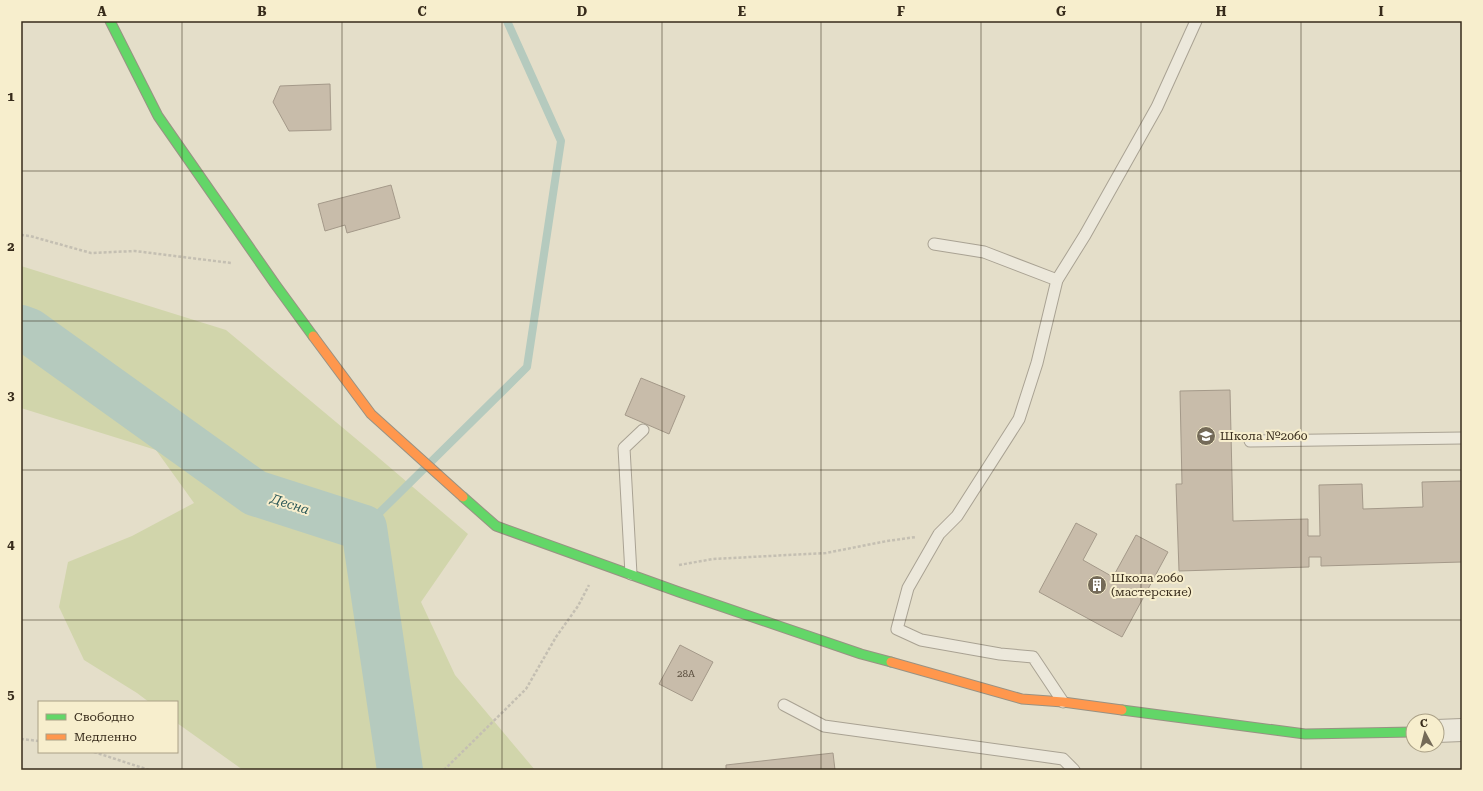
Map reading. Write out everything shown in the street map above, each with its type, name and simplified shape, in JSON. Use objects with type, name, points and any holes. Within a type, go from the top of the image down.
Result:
[{"type":"street","points":[[110,21],[158,116],[264,267],[371,414],[496,526],[861,654],[1022,699],[1063,702],[1305,734],[1405,732]]},
{"type":"street","points":[[1445,731],[1462,730]]},
{"type":"lane","points":[[1063,702],[1033,657],[1000,654],[921,640],[897,629],[908,588],[939,534],[957,516],[1019,419],[1037,363],[1057,280],[1085,235],[1157,107],[1196,21]]},
{"type":"lane","points":[[934,244],[984,252],[1057,280]]},
{"type":"lane","points":[[631,574],[624,448],[643,430]]},
{"type":"lane","points":[[1250,441],[1462,438]]},
{"type":"lane","points":[[784,705],[824,726],[1063,758],[1074,770]]},
{"type":"path","points":[[21,235],[30,236],[91,253],[135,250],[264,267]]},
{"type":"path","points":[[647,580],[661,568],[713,559],[826,553],[886,541],[939,534]]},
{"type":"path","points":[[444,770],[526,689],[556,637],[578,606],[601,563]]},
{"type":"path","points":[[21,739],[38,741]]},
{"type":"path","points":[[97,753],[148,770]]},
{"type":"green space","points":[[21,266],[226,330],[468,534],[421,602],[455,675],[535,770],[243,770],[178,724],[178,701],[148,701],[84,660],[59,607],[68,562],[132,536],[194,503],[156,450],[21,408]]},
{"type":"building","points":[[330,84],[331,130],[289,131],[273,102],[280,86]]},
{"type":"building","points":[[391,185],[400,218],[347,233],[345,225],[325,231],[318,204]]},
{"type":"building","points":[[641,378],[685,396],[669,434],[625,415]]},
{"type":"building","name":"Школа №2060","points":[[1230,390],[1233,521],[1308,519],[1308,536],[1320,536],[1319,485],[1362,484],[1363,509],[1423,507],[1422,482],[1462,481],[1462,562],[1321,566],[1321,557],[1309,557],[1309,567],[1179,571],[1176,484],[1182,484],[1180,391]]},
{"type":"building","name":"Школа 2060 (мастерские)","points":[[1076,523],[1097,534],[1083,560],[1113,577],[1136,535],[1168,552],[1122,637],[1039,592]]},
{"type":"building","points":[[680,645],[713,662],[692,701],[659,684]]},
{"type":"building","points":[[833,753],[835,770],[726,770],[726,765]]},
{"type":"waterway","points":[[364,528],[527,367],[561,141],[507,21]]},
{"type":"waterway","name":"Десна","points":[[21,328],[29,331],[255,493],[364,528],[400,770]]},
{"type":"traffic: fast","points":[[110,21],[158,116],[313,336]]},
{"type":"traffic: fast","points":[[463,497],[496,526],[679,592],[861,654],[891,662]]},
{"type":"traffic: fast","points":[[1122,710],[1305,734],[1405,732]]},
{"type":"traffic: slow","points":[[313,336],[371,414],[463,497]]},
{"type":"traffic: slow","points":[[891,662],[1022,699],[1063,702],[1122,710]]},
{"type":"place","name":"Школа №2060","points":[[1206,436]]},
{"type":"place","name":"Школа 2060 (мастерские)","points":[[1097,585]]}]
